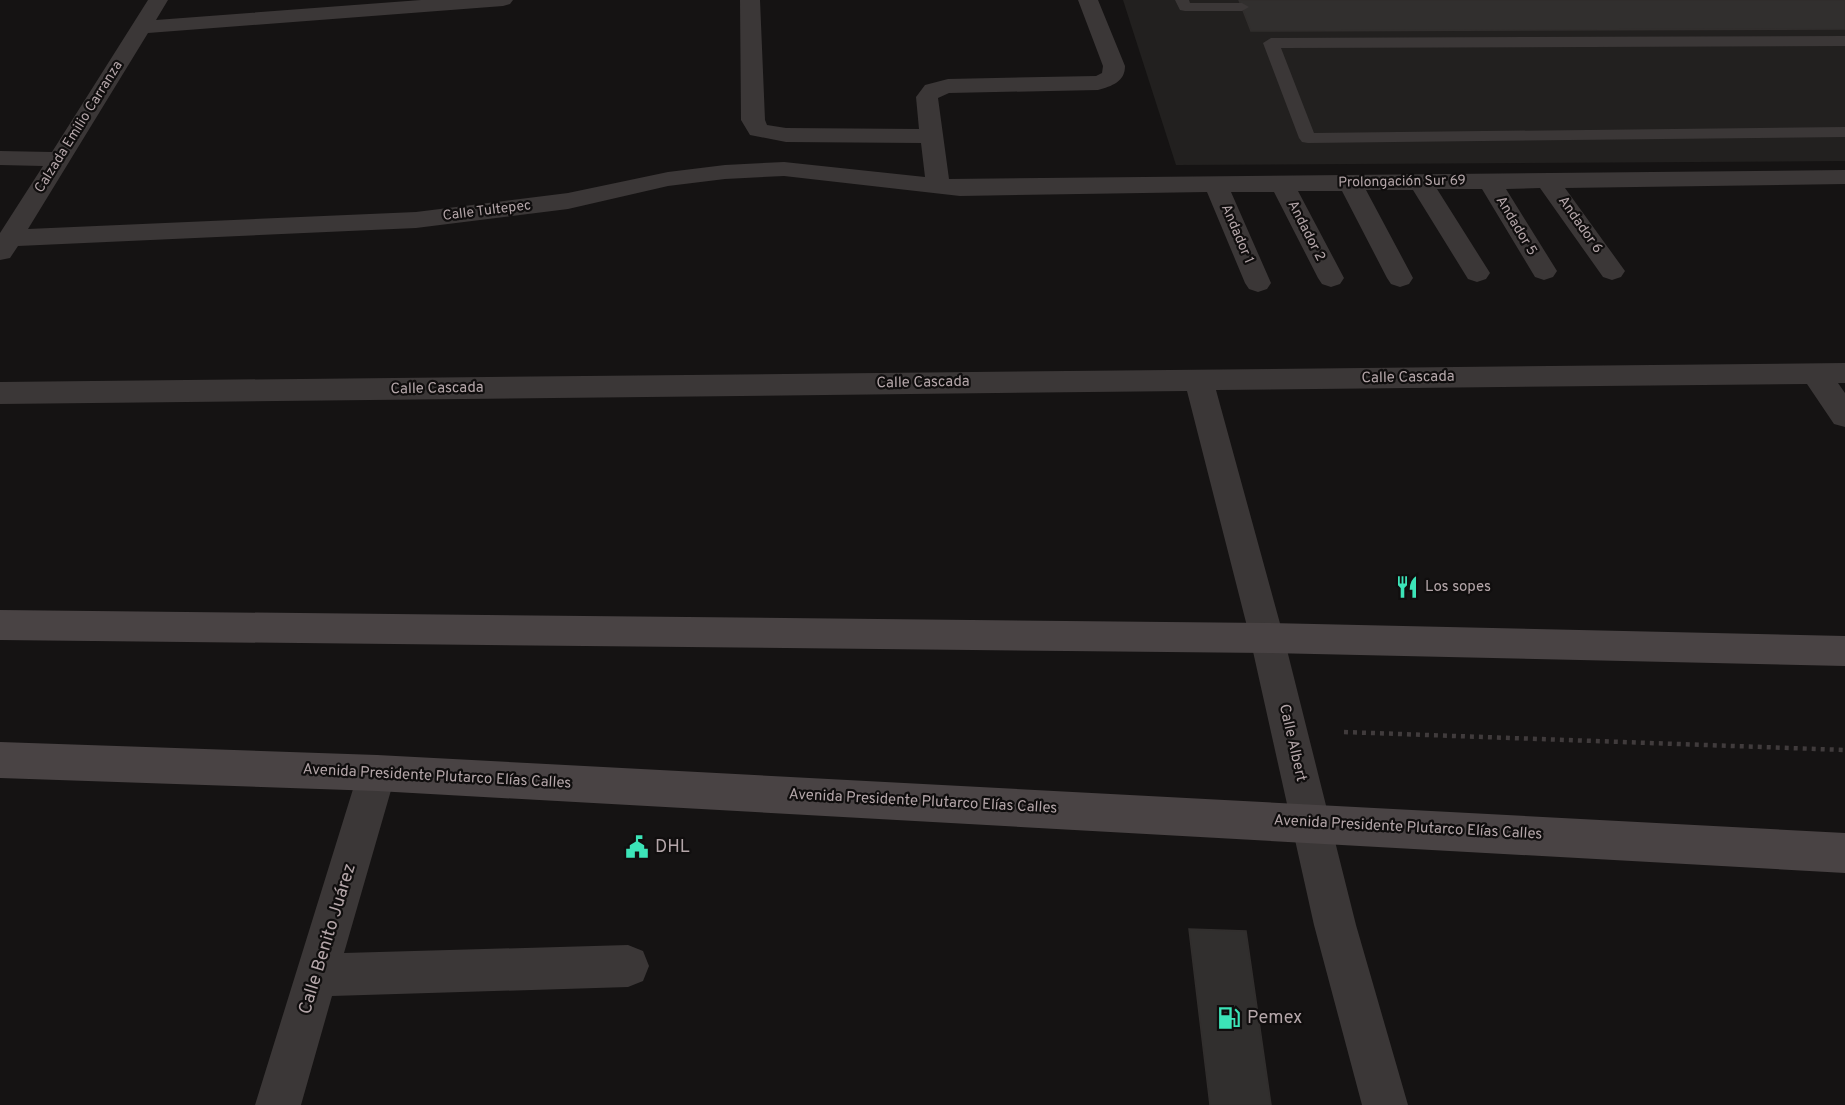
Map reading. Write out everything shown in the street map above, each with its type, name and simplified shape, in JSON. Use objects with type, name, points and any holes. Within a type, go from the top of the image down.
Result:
[{"type":"main road","points":[[0,625],[1267,638],[1845,651]]},
{"type":"main road","name":"Avenida Presidente Plutarco Elías Calles","points":[[0,760],[377,773],[1311,822],[1845,853]]},
{"type":"street","name":"Calzada Emilio Carranza","points":[[5,246],[159,0]]},
{"type":"street","points":[[141,27],[503,0]]},
{"type":"street","points":[[750,0],[753,120],[758,130],[786,135],[932,136]]},
{"type":"street","points":[[949,187],[932,136],[927,97],[933,90],[948,86],[1098,83],[1112,76],[1114,66],[1088,0]]},
{"type":"street","points":[[0,158],[59,159]]},
{"type":"street","name":"Calle Tultepec","points":[[5,246],[416,220],[568,201],[668,179],[725,172],[784,169],[949,187]]},
{"type":"street","name":"Prolongación Sur 69","points":[[949,187],[1845,177]]},
{"type":"street","name":"Andador 6","points":[[1547,180],[1612,271]]},
{"type":"street","name":"Andador 5","points":[[1489,181],[1544,271]]},
{"type":"street","points":[[1420,182],[1477,273]]},
{"type":"street","points":[[1350,183],[1400,278]]},
{"type":"street","name":"Andador 1","points":[[1216,184],[1258,283]]},
{"type":"street","name":"Andador 2","points":[[1282,184],[1330,278]]},
{"type":"street","points":[[1815,373],[1845,416]]},
{"type":"street","name":"Calle Cascada","points":[[0,393],[1845,373]]},
{"type":"street","name":"Calle Albert","points":[[1199,380],[1267,638],[1335,925],[1385,1105]]},
{"type":"street","name":"Calle Benito Juárez","points":[[279,1105],[377,773]]},
{"type":"street","points":[[317,975],[628,966]]},
{"type":"lane","points":[[1182,0],[1185,7],[1242,7]]},
{"type":"lane","points":[[1845,41],[1271,43],[1308,138],[1845,132]]},
{"type":"path","points":[[1344,732],[1845,750]]},
{"type":"shaded area","points":[[1123,0],[1845,0],[1845,161],[1176,165]]},
{"type":"building","points":[[1239,0],[1845,0],[1845,29],[1251,31]]},
{"type":"building","name":"Pemex","points":[[1189,929],[1246,931],[1271,1105],[1210,1105]]},
{"type":"place","name":"Los sopes","points":[[1407,587]]},
{"type":"place","name":"DHL","points":[[637,847]]},
{"type":"place","name":"Pemex","points":[[1229,1018]]}]
